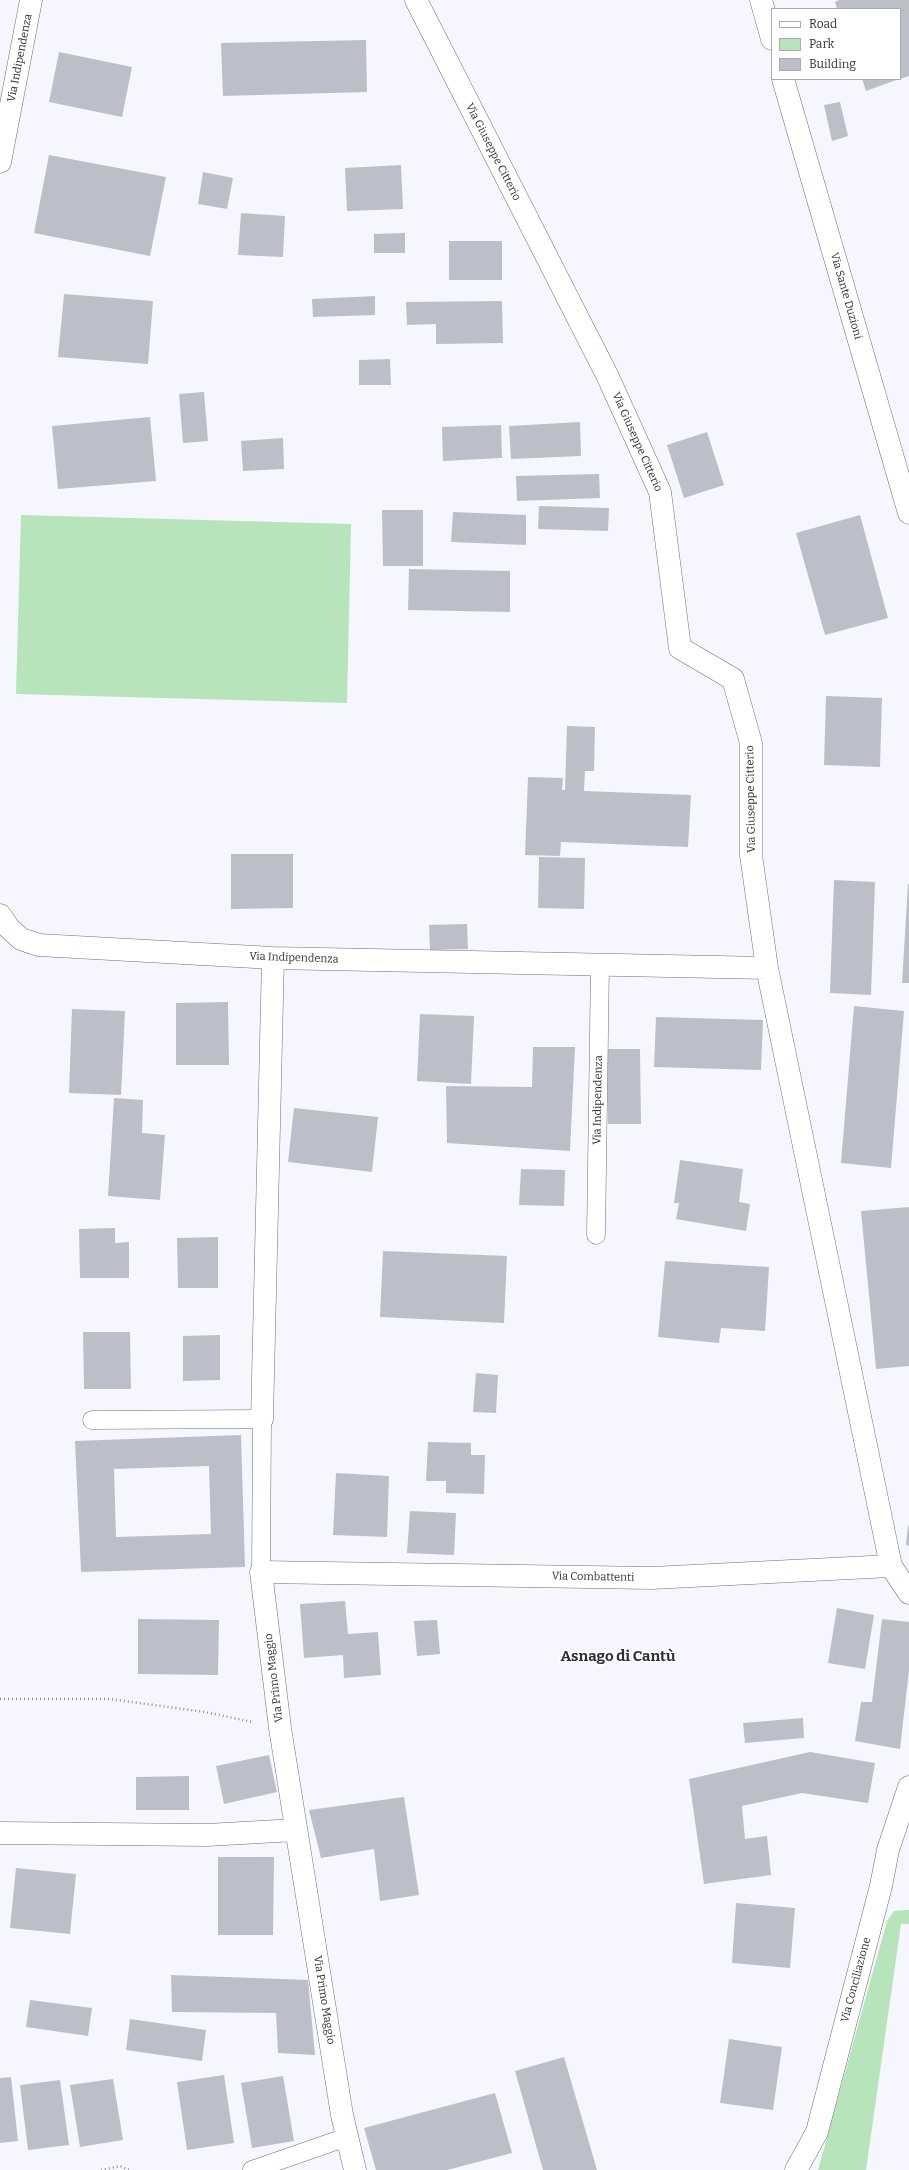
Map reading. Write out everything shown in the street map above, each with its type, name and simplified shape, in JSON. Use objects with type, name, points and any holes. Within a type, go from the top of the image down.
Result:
[{"type":"street","name":"Via Indipendenza","points":[[0,162],[31,0]]},
{"type":"street","name":"Via Giuseppe Citterio","points":[[416,0],[608,377],[660,492],[680,648],[733,679],[751,743],[751,855],[767,968]]},
{"type":"street","points":[[761,0],[771,35]]},
{"type":"street","name":"Via Sante Duzioni","points":[[783,80],[909,513]]},
{"type":"street","name":"Via Indipendenza","points":[[0,914],[9,928],[21,939],[39,945],[273,958],[767,968]]},
{"type":"street","points":[[262,1419],[273,958]]},
{"type":"street","points":[[767,968],[891,1566],[909,1593]]},
{"type":"street","name":"Via Combattenti","points":[[261,1572],[652,1578],[891,1566]]},
{"type":"street","name":"Via Primo Maggio","points":[[261,1572],[280,1728],[296,1830],[347,2137],[355,2170]]},
{"type":"street","name":"Via Conciliazione","points":[[796,2170],[817,2132],[888,1850],[909,1788]]},
{"type":"street","points":[[0,1833],[207,1835],[296,1830]]},
{"type":"lane","name":"Via Indipendenza","points":[[596,1235],[600,965]]},
{"type":"lane","points":[[92,1420],[262,1419],[261,1572]]},
{"type":"lane","points":[[252,2170],[347,2137]]},
{"type":"path","points":[[0,1699],[110,1699],[205,1712],[280,1728]]},
{"type":"path","points":[[101,2170],[120,2166],[129,2170]]},
{"type":"green space","points":[[21,515],[351,524],[347,703],[16,694]]},
{"type":"green space","points":[[909,1910],[909,1924],[901,1924],[866,2170],[818,2170],[887,1921],[894,1911]]},
{"type":"building","points":[[839,0],[909,0],[909,76],[901,79],[901,8],[837,8],[835,2]]},
{"type":"building","points":[[366,40],[367,92],[223,96],[221,43]]},
{"type":"building","points":[[59,52],[132,67],[122,117],[49,102]]},
{"type":"building","points":[[862,80],[896,80],[866,91]]},
{"type":"building","points":[[840,102],[848,136],[832,141],[824,105]]},
{"type":"building","points":[[49,155],[166,177],[150,256],[34,233]]},
{"type":"building","points":[[401,165],[403,209],[347,211],[345,168]]},
{"type":"building","points":[[203,172],[233,178],[227,209],[198,204]]},
{"type":"building","points":[[241,213],[285,216],[283,257],[238,255]]},
{"type":"building","points":[[405,233],[405,253],[374,253],[374,234]]},
{"type":"building","points":[[449,241],[502,241],[502,280],[449,280]]},
{"type":"building","points":[[64,294],[153,301],[148,364],[58,357]]},
{"type":"building","points":[[375,296],[375,315],[313,317],[312,299]]},
{"type":"building","points":[[502,301],[503,343],[436,344],[436,324],[407,325],[406,302]]},
{"type":"building","points":[[390,359],[391,385],[359,385],[359,360]]},
{"type":"building","points":[[204,392],[208,441],[183,443],[179,394]]},
{"type":"building","points":[[150,417],[156,481],[58,489],[52,426]]},
{"type":"building","points":[[580,422],[581,456],[511,459],[509,426]]},
{"type":"building","points":[[501,425],[502,458],[443,461],[442,427]]},
{"type":"building","points":[[707,432],[724,485],[684,498],[667,445]]},
{"type":"building","points":[[283,438],[284,469],[243,471],[241,441]]},
{"type":"building","points":[[599,474],[600,498],[517,501],[516,476]]},
{"type":"building","points":[[539,506],[609,508],[608,531],[538,529]]},
{"type":"building","points":[[382,510],[423,510],[423,566],[383,566]]},
{"type":"building","points":[[453,512],[526,515],[526,545],[451,542]]},
{"type":"building","points":[[860,515],[888,618],[825,635],[796,533]]},
{"type":"building","points":[[409,569],[510,571],[510,612],[408,610]]},
{"type":"building","points":[[826,696],[882,698],[880,767],[824,765]]},
{"type":"building","points":[[567,726],[595,727],[594,771],[585,771],[584,791],[691,795],[688,847],[561,842],[560,856],[525,855],[528,777],[563,778],[562,790],[565,790]]},
{"type":"building","points":[[231,854],[293,854],[293,908],[231,909]]},
{"type":"building","points":[[539,857],[585,858],[584,909],[538,908]]},
{"type":"building","points":[[834,880],[875,882],[871,995],[830,993]]},
{"type":"building","points":[[908,884],[909,983],[902,983]]},
{"type":"building","points":[[467,924],[468,949],[430,950],[429,925]]},
{"type":"building","points":[[228,1002],[229,1065],[176,1065],[176,1003]]},
{"type":"building","points":[[854,1006],[904,1011],[891,1168],[841,1163]]},
{"type":"building","points":[[72,1009],[125,1011],[121,1095],[69,1093]]},
{"type":"building","points":[[420,1014],[474,1016],[471,1084],[417,1081]]},
{"type":"building","points":[[656,1017],[763,1020],[761,1070],[654,1067]]},
{"type":"building","points":[[533,1047],[575,1047],[570,1151],[447,1143],[446,1086],[532,1087]]},
{"type":"building","points":[[607,1049],[640,1049],[641,1124],[608,1124]]},
{"type":"building","points":[[114,1098],[143,1100],[142,1133],[165,1135],[160,1200],[108,1196]]},
{"type":"building","points":[[294,1108],[378,1117],[372,1172],[288,1162]]},
{"type":"building","points":[[680,1160],[743,1169],[739,1202],[750,1204],[746,1231],[676,1219],[679,1203],[674,1203]]},
{"type":"building","points":[[521,1169],[565,1170],[564,1206],[519,1205]]},
{"type":"building","points":[[909,1207],[909,1366],[876,1369],[861,1211]]},
{"type":"building","points":[[115,1228],[115,1243],[129,1242],[129,1278],[80,1278],[79,1229]]},
{"type":"building","points":[[218,1237],[218,1288],[178,1288],[177,1238]]},
{"type":"building","points":[[383,1251],[507,1256],[504,1323],[380,1317]]},
{"type":"building","points":[[665,1261],[769,1267],[765,1331],[721,1328],[719,1343],[658,1337]]},
{"type":"building","points":[[83,1332],[130,1332],[131,1389],[84,1389]]},
{"type":"building","points":[[220,1335],[220,1380],[183,1381],[183,1336]]},
{"type":"building","points":[[476,1373],[498,1375],[496,1413],[473,1412]]},
{"type":"building","points":[[241,1435],[245,1567],[81,1572],[75,1441]],"holes":[[[209,1466],[211,1534],[116,1537],[114,1469]]]},
{"type":"building","points":[[428,1442],[471,1443],[471,1455],[485,1455],[484,1494],[446,1493],[446,1481],[426,1481]]},
{"type":"building","points":[[336,1473],[389,1476],[387,1537],[333,1535]]},
{"type":"building","points":[[410,1511],[456,1513],[454,1555],[407,1553]]},
{"type":"building","points":[[909,1526],[909,1546],[906,1545]]},
{"type":"building","points":[[345,1601],[348,1634],[378,1632],[381,1675],[344,1678],[343,1655],[304,1658],[300,1604]]},
{"type":"building","points":[[837,1608],[874,1615],[865,1669],[828,1663]]},
{"type":"building","points":[[138,1619],[219,1620],[218,1675],[138,1674]]},
{"type":"building","points":[[882,1619],[909,1622],[909,1670],[900,1749],[855,1741],[861,1702],[872,1702]]},
{"type":"building","points":[[437,1620],[440,1654],[417,1656],[414,1621]]},
{"type":"building","points":[[803,1718],[804,1738],[745,1743],[743,1723]]},
{"type":"building","points":[[810,1752],[875,1763],[868,1803],[802,1793],[742,1806],[745,1839],[767,1836],[771,1875],[704,1884],[689,1779]]},
{"type":"building","points":[[269,1755],[277,1792],[224,1804],[216,1766]]},
{"type":"building","points":[[189,1776],[189,1810],[136,1810],[136,1777]]},
{"type":"building","points":[[404,1797],[419,1895],[380,1901],[374,1849],[321,1858],[309,1810]]},
{"type":"building","points":[[218,1857],[274,1857],[273,1935],[218,1935]]},
{"type":"building","points":[[16,1868],[76,1874],[70,1934],[10,1928]]},
{"type":"building","points":[[736,1903],[795,1908],[790,1968],[732,1963]]},
{"type":"building","points":[[171,1975],[308,1980],[315,2055],[278,2053],[276,2013],[172,2012]]},
{"type":"building","points":[[30,2000],[92,2008],[88,2036],[26,2027]]},
{"type":"building","points":[[130,2019],[206,2030],[202,2061],[126,2050]]},
{"type":"building","points":[[729,2039],[782,2047],[773,2110],[720,2103]]},
{"type":"building","points":[[564,2057],[597,2170],[543,2170],[515,2071]]},
{"type":"building","points":[[224,2075],[234,2143],[187,2150],[177,2082]]},
{"type":"building","points":[[283,2076],[294,2141],[252,2148],[241,2083]]},
{"type":"building","points":[[11,2077],[18,2141],[0,2143],[0,2078]]},
{"type":"building","points":[[113,2079],[123,2140],[80,2147],[70,2085]]},
{"type":"building","points":[[60,2080],[69,2145],[28,2150],[20,2085]]},
{"type":"building","points":[[495,2093],[512,2153],[447,2170],[376,2170],[364,2128]]},
{"type":"district","name":"Asnago di Cantù","points":[[618,1657]]}]
